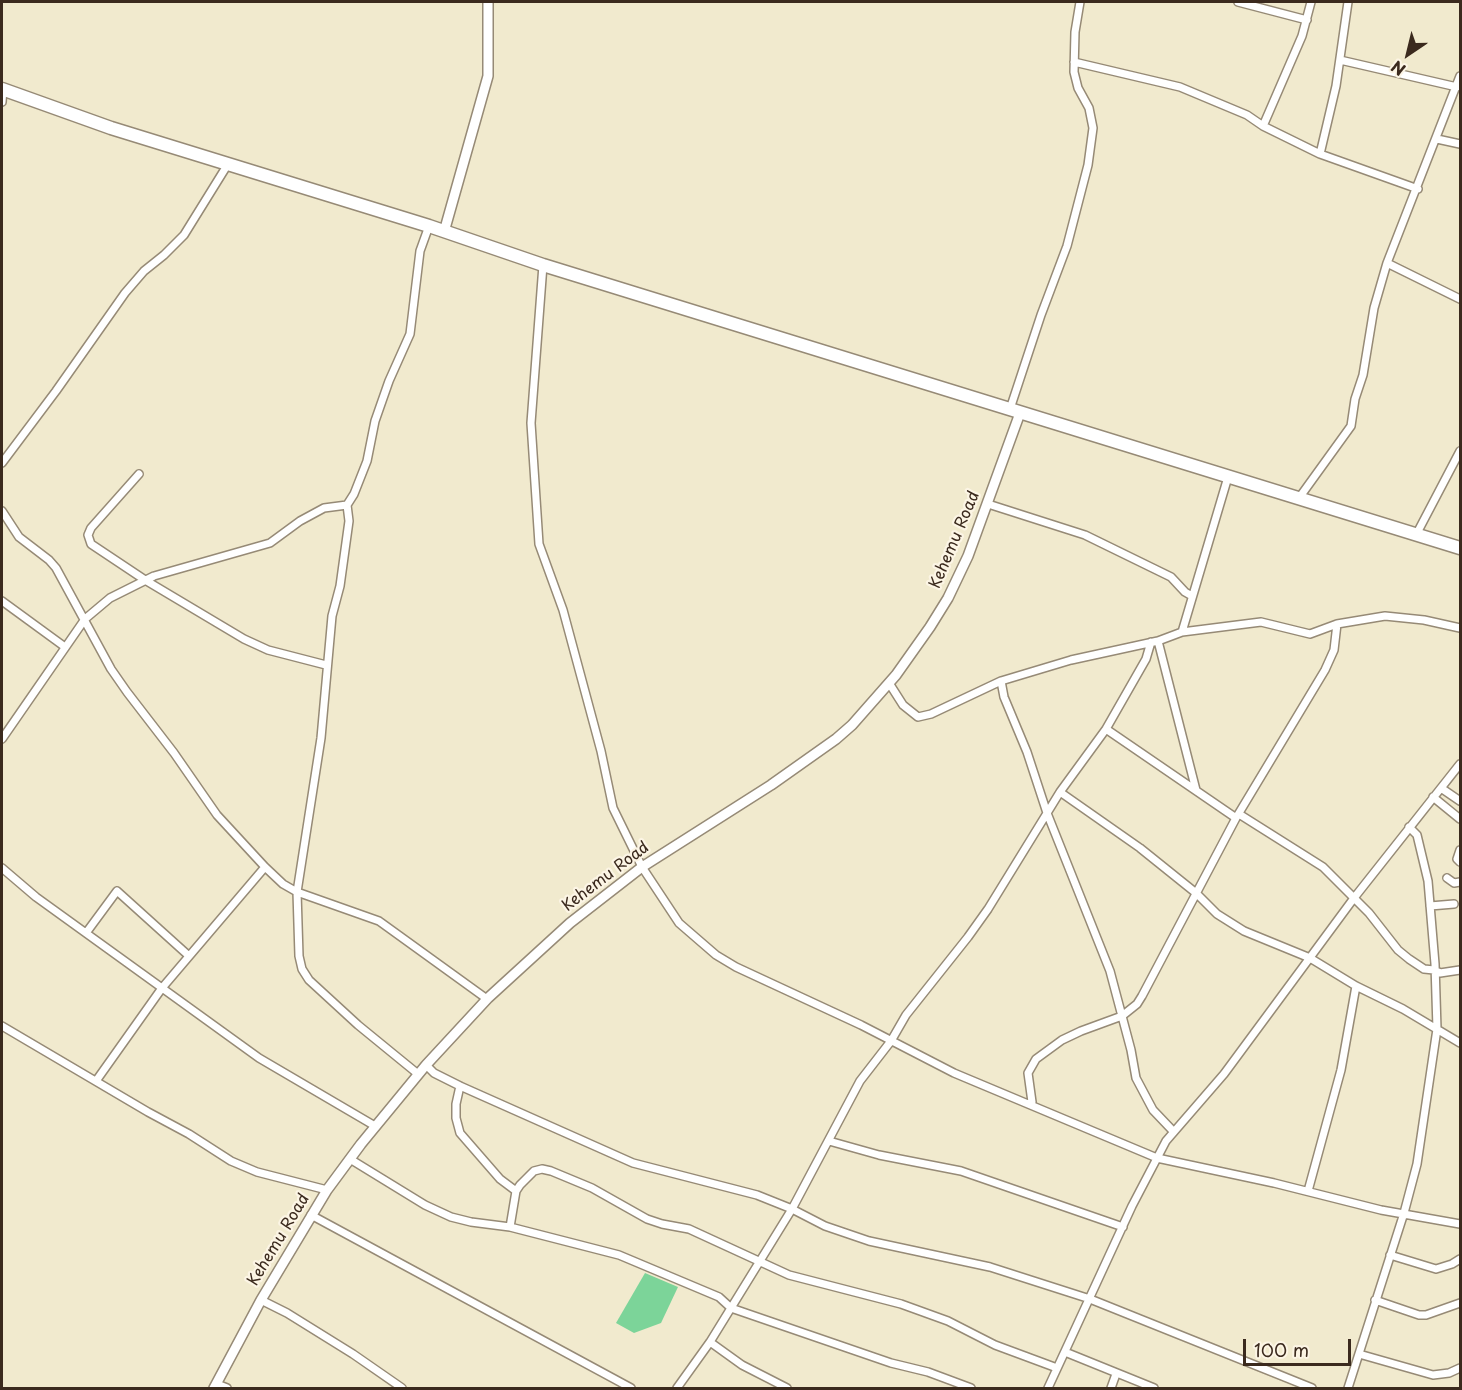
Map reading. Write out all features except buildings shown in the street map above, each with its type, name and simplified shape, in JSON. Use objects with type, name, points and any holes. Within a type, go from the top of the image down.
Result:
[{"type":"highway","points":[[2,89],[111,128],[429,226],[543,265],[1461,548]]},
{"type":"street","points":[[444,232],[488,76],[488,2]]},
{"type":"street","points":[[1015,411],[1041,315],[1067,246],[1088,165],[1093,128],[1089,108],[1078,88],[1074,72],[1075,33],[1080,2]]},
{"type":"street","points":[[1238,2],[1307,20]]},
{"type":"street","points":[[1263,126],[1307,20],[1311,2]]},
{"type":"street","points":[[1320,154],[1336,86],[1348,2]]},
{"type":"street","points":[[1340,60],[1457,87]]},
{"type":"street","points":[[1074,62],[1180,87],[1247,115],[1263,126],[1320,154],[1418,189]]},
{"type":"street","points":[[1299,498],[1351,426],[1374,308],[1387,263],[1461,76]]},
{"type":"street","points":[[2,89],[2,102]]},
{"type":"street","points":[[1437,139],[1461,144]]},
{"type":"street","points":[[2,463],[125,293],[184,235],[228,164]]},
{"type":"street","points":[[418,1074],[358,1025],[305,975],[299,956],[297,892],[321,738],[332,616],[340,586],[349,521],[347,505],[354,494],[367,461],[384,394],[410,334],[420,251],[429,226]]},
{"type":"street","points":[[1387,263],[1461,299]]},
{"type":"street","points":[[543,265],[531,423],[539,544],[563,610],[601,751],[612,808],[642,867],[679,923],[716,956],[736,967],[954,1073],[1157,1158],[1308,1191],[1381,1210],[1461,1224]]},
{"type":"street","name":"Kehemu Road","points":[[216,1386],[261,1300],[327,1190],[418,1074],[487,999],[570,923],[642,867],[811,758],[852,725],[889,683],[912,654],[948,598],[968,555],[988,504],[1015,411]]},
{"type":"street","points":[[1416,535],[1461,451]]},
{"type":"street","points":[[139,474],[91,528],[88,539],[93,546],[192,610],[254,644],[326,665]]},
{"type":"street","points":[[1182,632],[1228,477]]},
{"type":"street","points":[[988,504],[1085,535],[1170,577],[1192,596]]},
{"type":"street","points":[[2,739],[85,619],[110,598],[145,580],[258,548],[270,543],[300,521],[324,508],[347,505]]},
{"type":"street","points":[[2,511],[19,537],[50,560],[111,669],[127,692],[217,814],[265,867],[283,884],[297,892],[379,921],[487,999]]},
{"type":"street","points":[[2,601],[65,647]]},
{"type":"street","points":[[889,683],[903,705],[918,717],[931,714],[1001,681],[1071,660],[1155,641],[1182,632],[1262,622],[1310,634],[1337,624],[1385,616],[1424,620],[1461,628]]},
{"type":"street","points":[[1031,1105],[1028,1073],[1036,1059],[1062,1040],[1122,1016],[1137,1004],[1238,816],[1325,670],[1334,650],[1337,624]]},
{"type":"street","points":[[677,1389],[710,1342],[792,1209],[861,1081],[891,1041],[906,1015],[988,909],[1060,792],[1106,729],[1155,641]]},
{"type":"street","points":[[1155,641],[1196,790]]},
{"type":"street","points":[[1001,681],[1004,697],[1047,813],[1110,971],[1140,1089],[1153,1110],[1173,1131]]},
{"type":"street","points":[[1106,729],[1196,790],[1222,811],[1238,816],[1323,867],[1354,898],[1398,950],[1424,969],[1440,973],[1461,970]]},
{"type":"street","points":[[1048,1389],[1123,1227],[1173,1131],[1224,1074],[1354,898],[1461,764]]},
{"type":"street","points":[[1441,788],[1461,801]]},
{"type":"street","points":[[1060,792],[1140,848],[1196,892],[1217,914],[1244,931],[1310,958],[1356,986],[1461,1043]]},
{"type":"street","points":[[1433,797],[1461,819]]},
{"type":"street","points":[[1348,1389],[1404,1213],[1423,1133],[1437,1029],[1434,970],[1436,964],[1423,855],[1417,835],[1409,827]]},
{"type":"street","points":[[1461,850],[1457,859],[1461,862]]},
{"type":"street","points":[[96,1081],[162,988],[265,867]]},
{"type":"street","points":[[2,868],[36,897],[259,1058],[375,1126]]},
{"type":"street","points":[[1447,878],[1454,882],[1461,882]]},
{"type":"street","points":[[86,933],[117,891],[189,956]]},
{"type":"street","points":[[1430,906],[1454,904]]},
{"type":"street","points":[[1308,1191],[1341,1070],[1356,986]]},
{"type":"street","points":[[2,1026],[189,1134],[231,1161],[257,1172],[327,1190]]},
{"type":"street","points":[[426,1065],[460,1086],[633,1163],[758,1195],[825,1226],[869,1241],[990,1267],[1090,1299],[1312,1389]]},
{"type":"street","points":[[460,1086],[456,1104],[456,1118],[460,1133],[500,1179],[516,1191]]},
{"type":"street","points":[[829,1141],[879,1155],[961,1171],[1123,1227]]},
{"type":"street","points":[[350,1159],[425,1205],[451,1217],[510,1227],[618,1255],[719,1297],[731,1308],[891,1363],[928,1372],[971,1389]]},
{"type":"street","points":[[510,1227],[516,1191],[534,1171],[542,1169],[592,1188],[646,1219],[689,1229],[789,1275],[895,1302],[948,1321],[995,1345],[1057,1368]]},
{"type":"street","points":[[311,1215],[631,1389]]},
{"type":"street","points":[[1390,1255],[1436,1269],[1461,1259]]},
{"type":"street","points":[[261,1300],[287,1313],[353,1354],[402,1389]]},
{"type":"street","points":[[1375,1300],[1419,1315],[1436,1313],[1461,1303]]},
{"type":"street","points":[[710,1342],[742,1365],[787,1389]]},
{"type":"street","points":[[1065,1352],[1154,1389]]},
{"type":"street","points":[[1359,1354],[1432,1375],[1449,1373],[1461,1368]]},
{"type":"street","points":[[1111,1389],[1116,1374]]},
{"type":"street","points":[[216,1386],[227,1389]]},
{"type":"green space","points":[[645,1273],[678,1287],[661,1323],[634,1333],[616,1323]]}]
